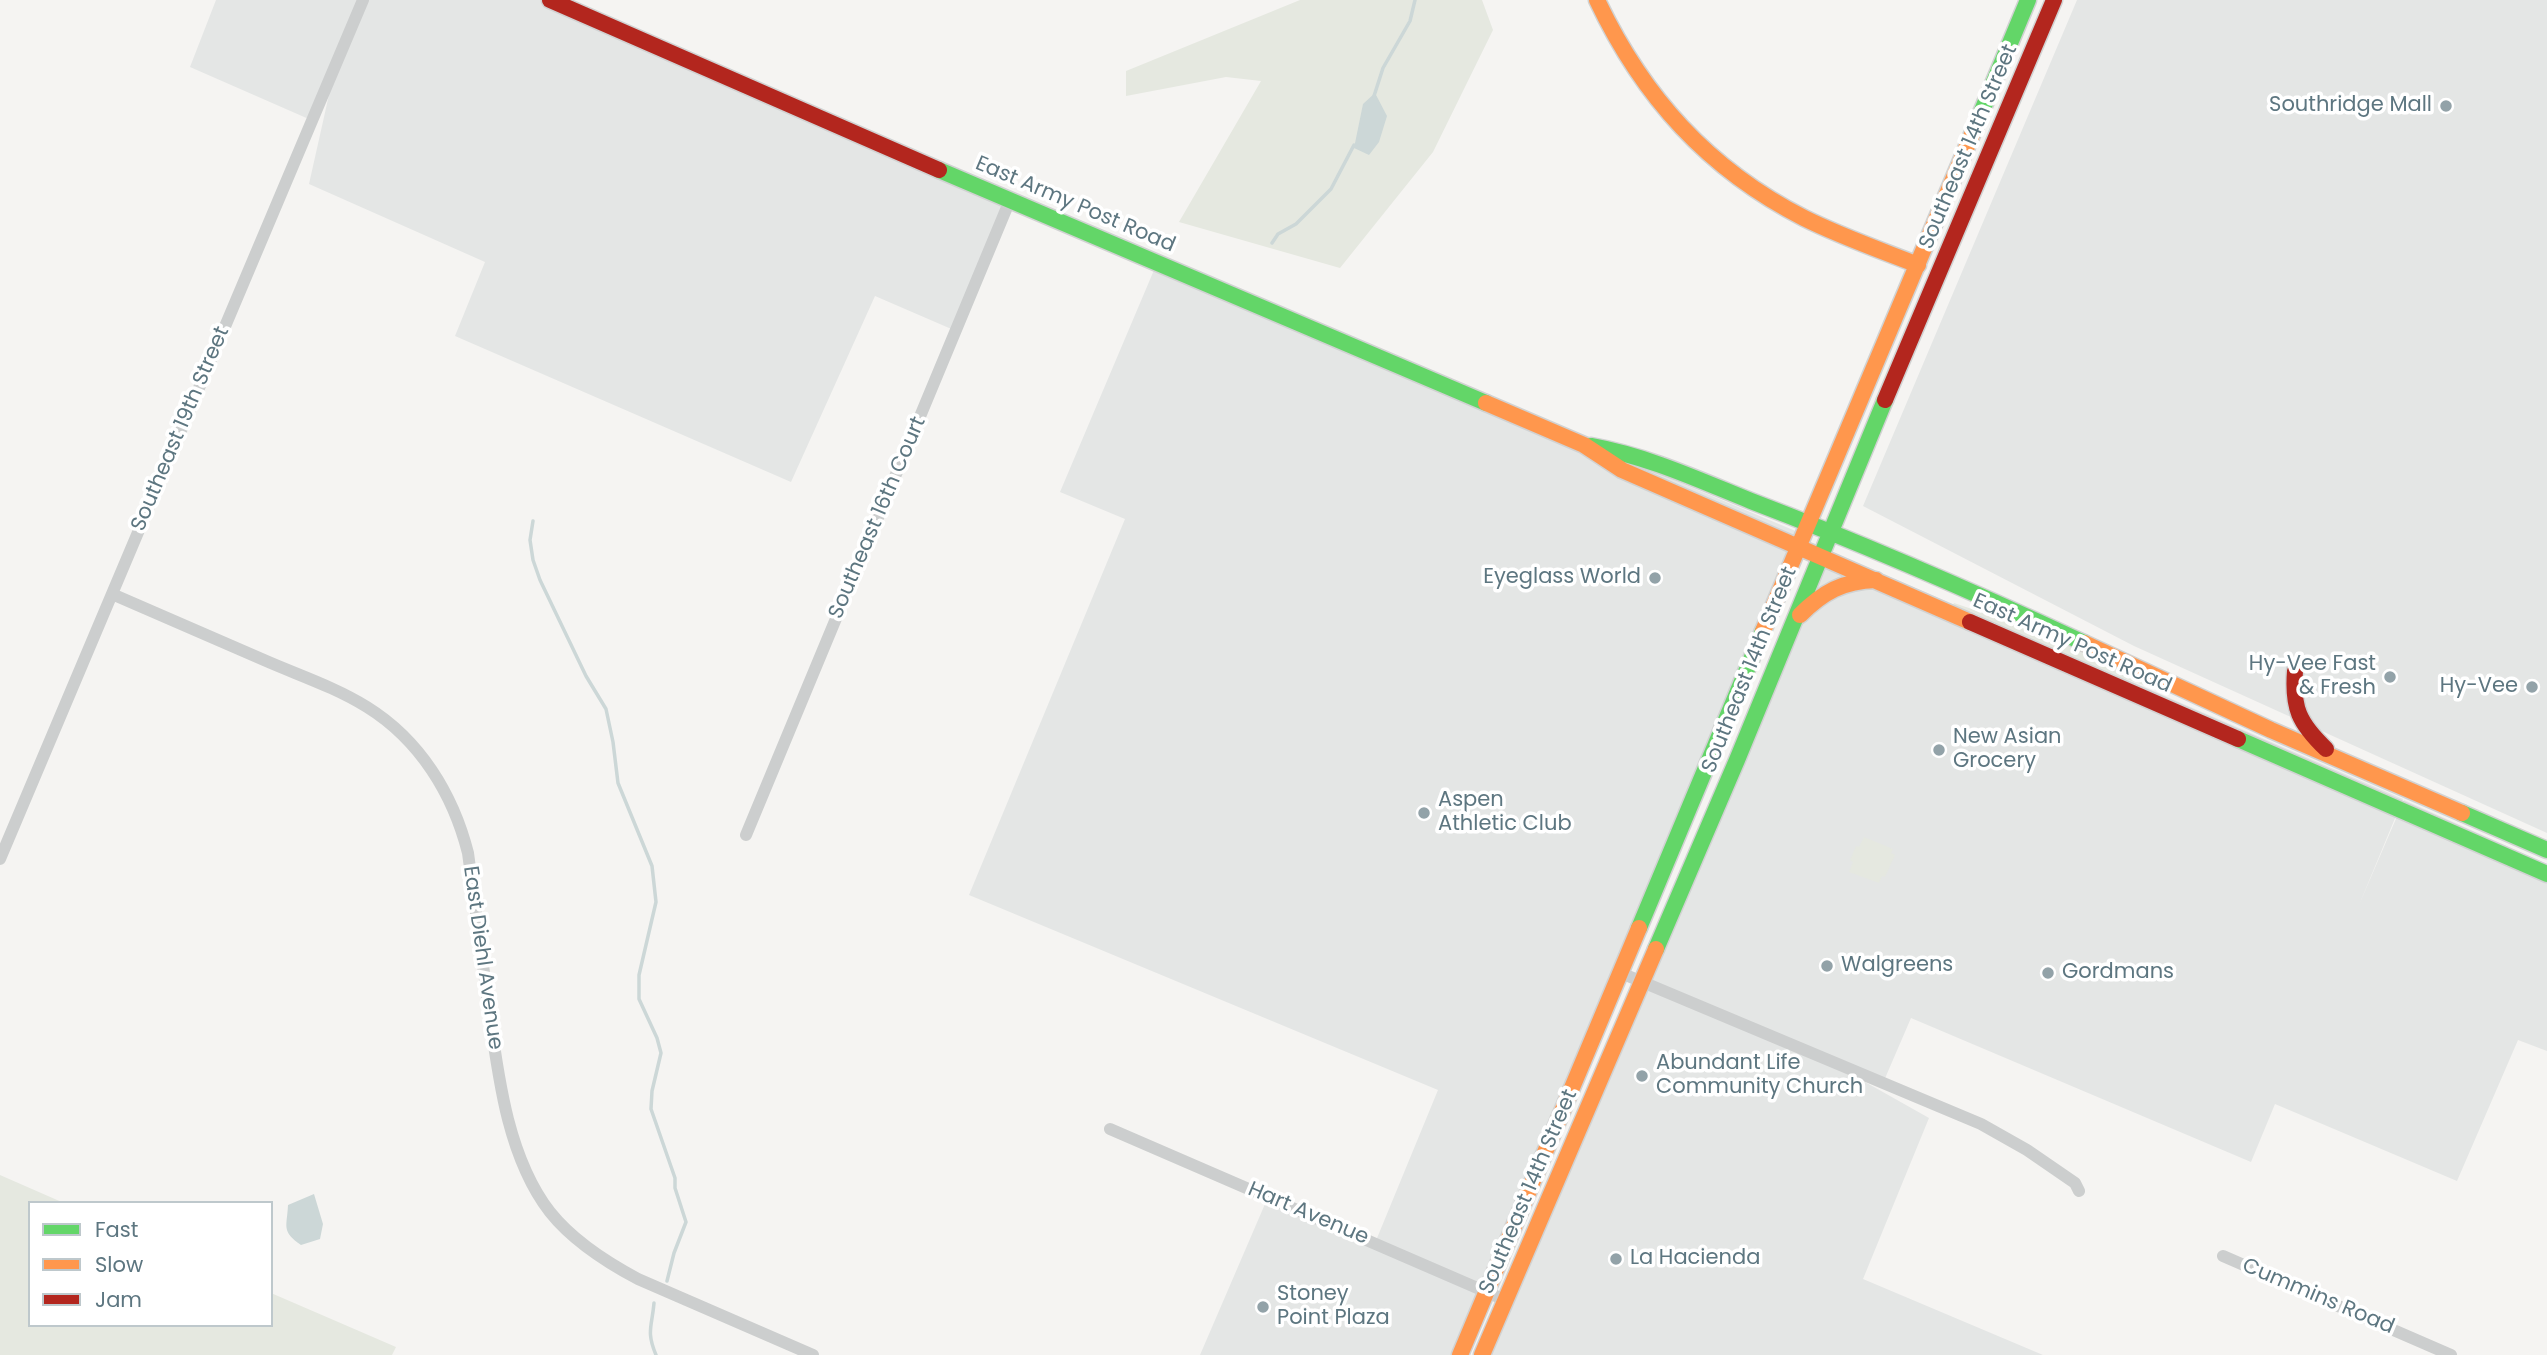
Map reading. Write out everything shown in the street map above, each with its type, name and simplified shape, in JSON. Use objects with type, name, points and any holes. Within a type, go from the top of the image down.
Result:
[{"type":"main road","name":"East Army Post Road","points":[[550,0],[1584,445],[1622,470],[2547,874]]},
{"type":"main road","points":[[1597,0],[1628,60],[1654,97],[1684,131],[1717,162],[1756,191],[1792,212],[1918,265]]},
{"type":"main road","name":"Southeast 14th Street","points":[[1460,1355],[2028,0]]},
{"type":"main road","name":"Southeast 14th Street","points":[[1482,1355],[2054,0]]},
{"type":"main road","name":"East Army Post Road","points":[[1584,445],[1625,452],[1809,523],[1974,592],[2205,701],[2547,850]]},
{"type":"main road","points":[[1792,623],[1818,595],[1843,583],[1876,580]]},
{"type":"main road","points":[[2295,671],[2294,705],[2297,718],[2308,733],[2333,756]]},
{"type":"main road","points":[[2468,839],[2474,834],[2493,836],[2547,860]]},
{"type":"street","name":"Southeast 19th Street","points":[[0,859],[363,0]]},
{"type":"street","name":"Southeast 16th Court","points":[[746,835],[1010,200]]},
{"type":"street","name":"East Diehl Avenue","points":[[112,594],[347,696],[386,720],[419,753],[443,788],[462,831],[468,853],[498,1072],[508,1118],[523,1163],[539,1195],[573,1237],[613,1266],[813,1355]]},
{"type":"street","points":[[1621,973],[1981,1124],[2027,1150],[2075,1183],[2079,1191]]},
{"type":"street","name":"Hart Avenue","points":[[1110,1129],[1505,1300]]},
{"type":"street","name":"Cummins Road","points":[[2223,1256],[2452,1355]]},
{"type":"shaded area","points":[[216,0],[550,0],[1010,200],[956,331],[875,296],[791,482],[455,336],[485,262],[309,184],[337,59],[311,120],[190,67]]},
{"type":"shaded area","points":[[1300,0],[1482,0],[1493,30],[1433,152],[1340,268],[1179,222],[1261,81],[1226,77],[1126,96],[1126,71]]},
{"type":"shaded area","name":"Southridge Mall","points":[[2077,0],[2547,0],[2547,833],[2134,646],[1863,506]]},
{"type":"shaded area","points":[[1375,93],[1387,116],[1379,142],[1369,155],[1354,148],[1363,104]]},
{"type":"shaded area","points":[[1157,263],[1805,535],[1460,1355],[1200,1355],[1268,1197],[1375,1243],[1438,1090],[969,895],[1125,519],[1060,492]]},
{"type":"shaded area","points":[[1830,551],[2403,799],[2359,905],[2404,800],[2547,864],[2547,1051],[2518,1040],[2457,1181],[2275,1104],[2251,1162],[1911,1018],[1883,1083],[1835,1065],[1929,1118],[1863,1279],[2043,1355],[1482,1355]]},
{"type":"shaded area","points":[[1954,603],[2061,639],[2157,686],[2156,689],[2098,670],[1952,607]]},
{"type":"shaded area","points":[[1864,837],[1893,849],[1891,853],[1895,855],[1885,877],[1882,876],[1879,883],[1849,872],[1853,862],[1850,860],[1856,846],[1859,847]]},
{"type":"shaded area","points":[[0,1175],[59,1201],[28,1201],[28,1327],[273,1327],[273,1294],[396,1347],[392,1355],[0,1355]]},
{"type":"shaded area","points":[[314,1194],[323,1224],[320,1239],[301,1245],[288,1232],[288,1205]]},
{"type":"waterway","points":[[1374,96],[1383,68],[1410,21],[1415,0]]},
{"type":"waterway","points":[[1272,243],[1278,234],[1296,224],[1331,189],[1354,145]]},
{"type":"waterway","points":[[533,521],[530,540],[533,560],[586,676],[606,709],[618,783],[652,866],[656,902],[639,975],[639,999],[661,1053],[652,1091],[651,1109],[675,1178],[675,1188],[686,1222],[667,1281]]},
{"type":"waterway","points":[[654,1303],[650,1334],[656,1355]]},
{"type":"traffic: fast","points":[[1976,125],[2028,0]]},
{"type":"traffic: fast","points":[[939,170],[1486,403]]},
{"type":"traffic: fast","points":[[1656,949],[1885,400]]},
{"type":"traffic: fast","points":[[1591,446],[1653,462],[1835,534],[2084,643]]},
{"type":"traffic: fast","points":[[1639,928],[1763,631]]},
{"type":"traffic: fast","points":[[2238,739],[2547,874]]},
{"type":"traffic: fast","points":[[2462,813],[2547,850]]},
{"type":"traffic: slow","points":[[1597,0],[1615,35],[1657,99],[1708,153],[1769,199],[1804,218],[1918,265]]},
{"type":"traffic: slow","points":[[1763,631],[1976,125]]},
{"type":"traffic: slow","points":[[1486,403],[1584,445],[1622,470],[1970,622]]},
{"type":"traffic: slow","points":[[1800,615],[1834,589],[1876,580]]},
{"type":"traffic: slow","points":[[2084,643],[2271,730],[2462,813]]},
{"type":"traffic: slow","points":[[1460,1355],[1639,928]]},
{"type":"traffic: slow","points":[[1482,1355],[1656,949]]},
{"type":"traffic: jam","points":[[550,0],[939,170]]},
{"type":"traffic: jam","points":[[1885,400],[2054,0]]},
{"type":"traffic: jam","points":[[1970,622],[2238,739]]},
{"type":"traffic: jam","points":[[2295,671],[2295,695],[2299,714],[2309,731],[2326,749]]},
{"type":"place","name":"Southridge Mall","points":[[2446,106]]},
{"type":"place","name":"Eyeglass World","points":[[1655,578]]},
{"type":"place","name":"Hy-Vee Fast & Fresh","points":[[2390,677]]},
{"type":"place","name":"Hy-Vee","points":[[2532,687]]},
{"type":"place","name":"New Asian Grocery","points":[[1939,750]]},
{"type":"place","name":"Aspen Athletic Club","points":[[1424,813]]},
{"type":"place","name":"Walgreens","points":[[1827,966]]},
{"type":"place","name":"Gordmans","points":[[2048,973]]},
{"type":"place","name":"Abundant Life Community Church","points":[[1642,1076]]},
{"type":"place","name":"La Hacienda","points":[[1616,1259]]},
{"type":"place","name":"Stoney Point Plaza","points":[[1263,1307]]}]
